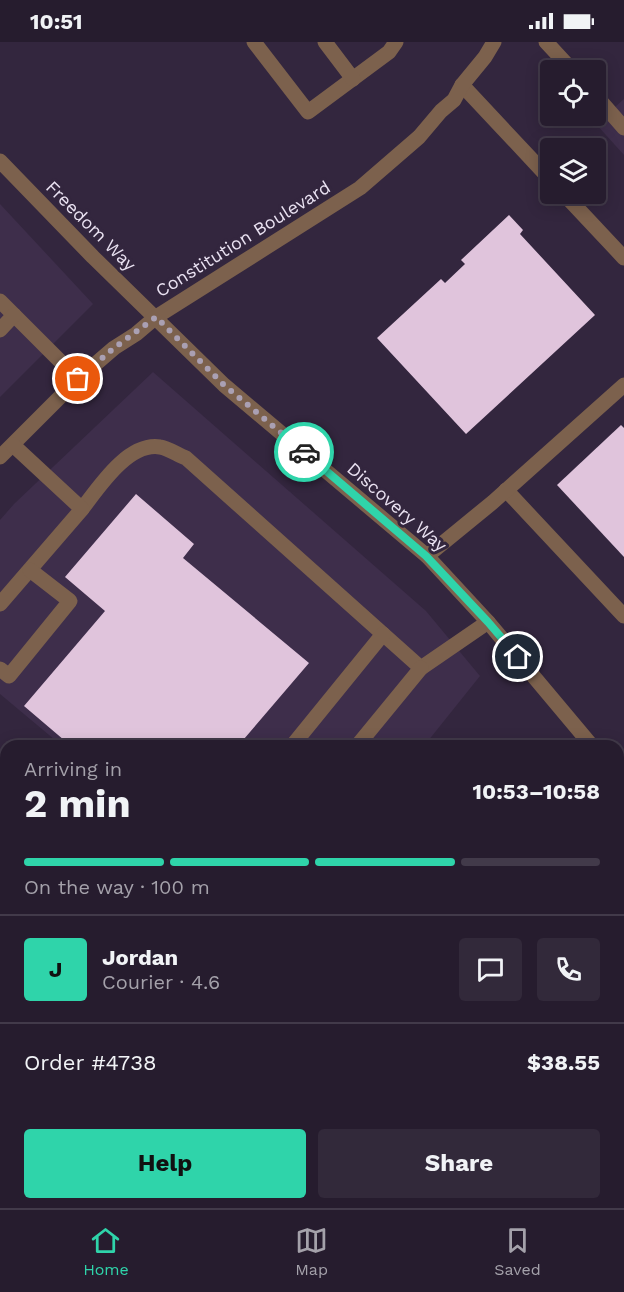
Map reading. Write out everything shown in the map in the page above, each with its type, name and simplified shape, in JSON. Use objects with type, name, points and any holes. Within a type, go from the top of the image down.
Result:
[{"type":"street","points":[[254,42],[308,112],[389,52],[394,43]]},
{"type":"street","points":[[325,42],[353,79]]},
{"type":"street","name":"Constitution Boulevard","points":[[0,457],[78,379],[114,348],[156,317],[360,188],[420,137],[453,100],[494,42]]},
{"type":"street","points":[[546,42],[563,60]]},
{"type":"street","points":[[462,85],[540,168]]},
{"type":"street","points":[[606,107],[624,128]]},
{"type":"street","name":"Freedom Way","points":[[0,161],[93,257],[156,317]]},
{"type":"street","points":[[573,204],[624,258]]},
{"type":"street","points":[[0,301],[78,379]]},
{"type":"street","points":[[0,330],[14,315]]},
{"type":"street","name":"Discovery Way","points":[[156,317],[224,385],[426,556],[488,622],[587,740]]},
{"type":"street","points":[[426,556],[622,390]]},
{"type":"street","points":[[13,445],[82,509]]},
{"type":"street","points":[[0,604],[82,509],[110,472],[135,451],[159,447],[186,458],[421,668]]},
{"type":"street","points":[[506,490],[622,612]]},
{"type":"street","points":[[0,669],[9,676],[70,601],[30,570]]},
{"type":"street","points":[[362,740],[421,668],[488,622]]},
{"type":"street","points":[[297,740],[384,634]]},
{"type":"shaded area","points":[[624,99],[624,155],[598,126],[606,126],[606,115]]},
{"type":"shaded area","points":[[0,204],[93,304],[0,397]]},
{"type":"shaded area","points":[[153,372],[426,611],[480,676],[429,740],[55,740],[0,694],[0,520]]},
{"type":"building","points":[[509,215],[523,230],[520,234],[595,315],[466,434],[377,338],[441,279],[445,283],[465,264],[461,260]]},
{"type":"building","points":[[621,425],[624,428],[624,557],[557,485]]},
{"type":"building","points":[[136,494],[194,544],[183,558],[309,663],[243,740],[64,740],[24,706],[105,611],[65,577]]},
{"type":"way so far","points":[[78,379],[114,348],[136,334],[156,317],[224,385],[304,452]]},
{"type":"route","points":[[304,452],[426,556],[518,657]]}]
